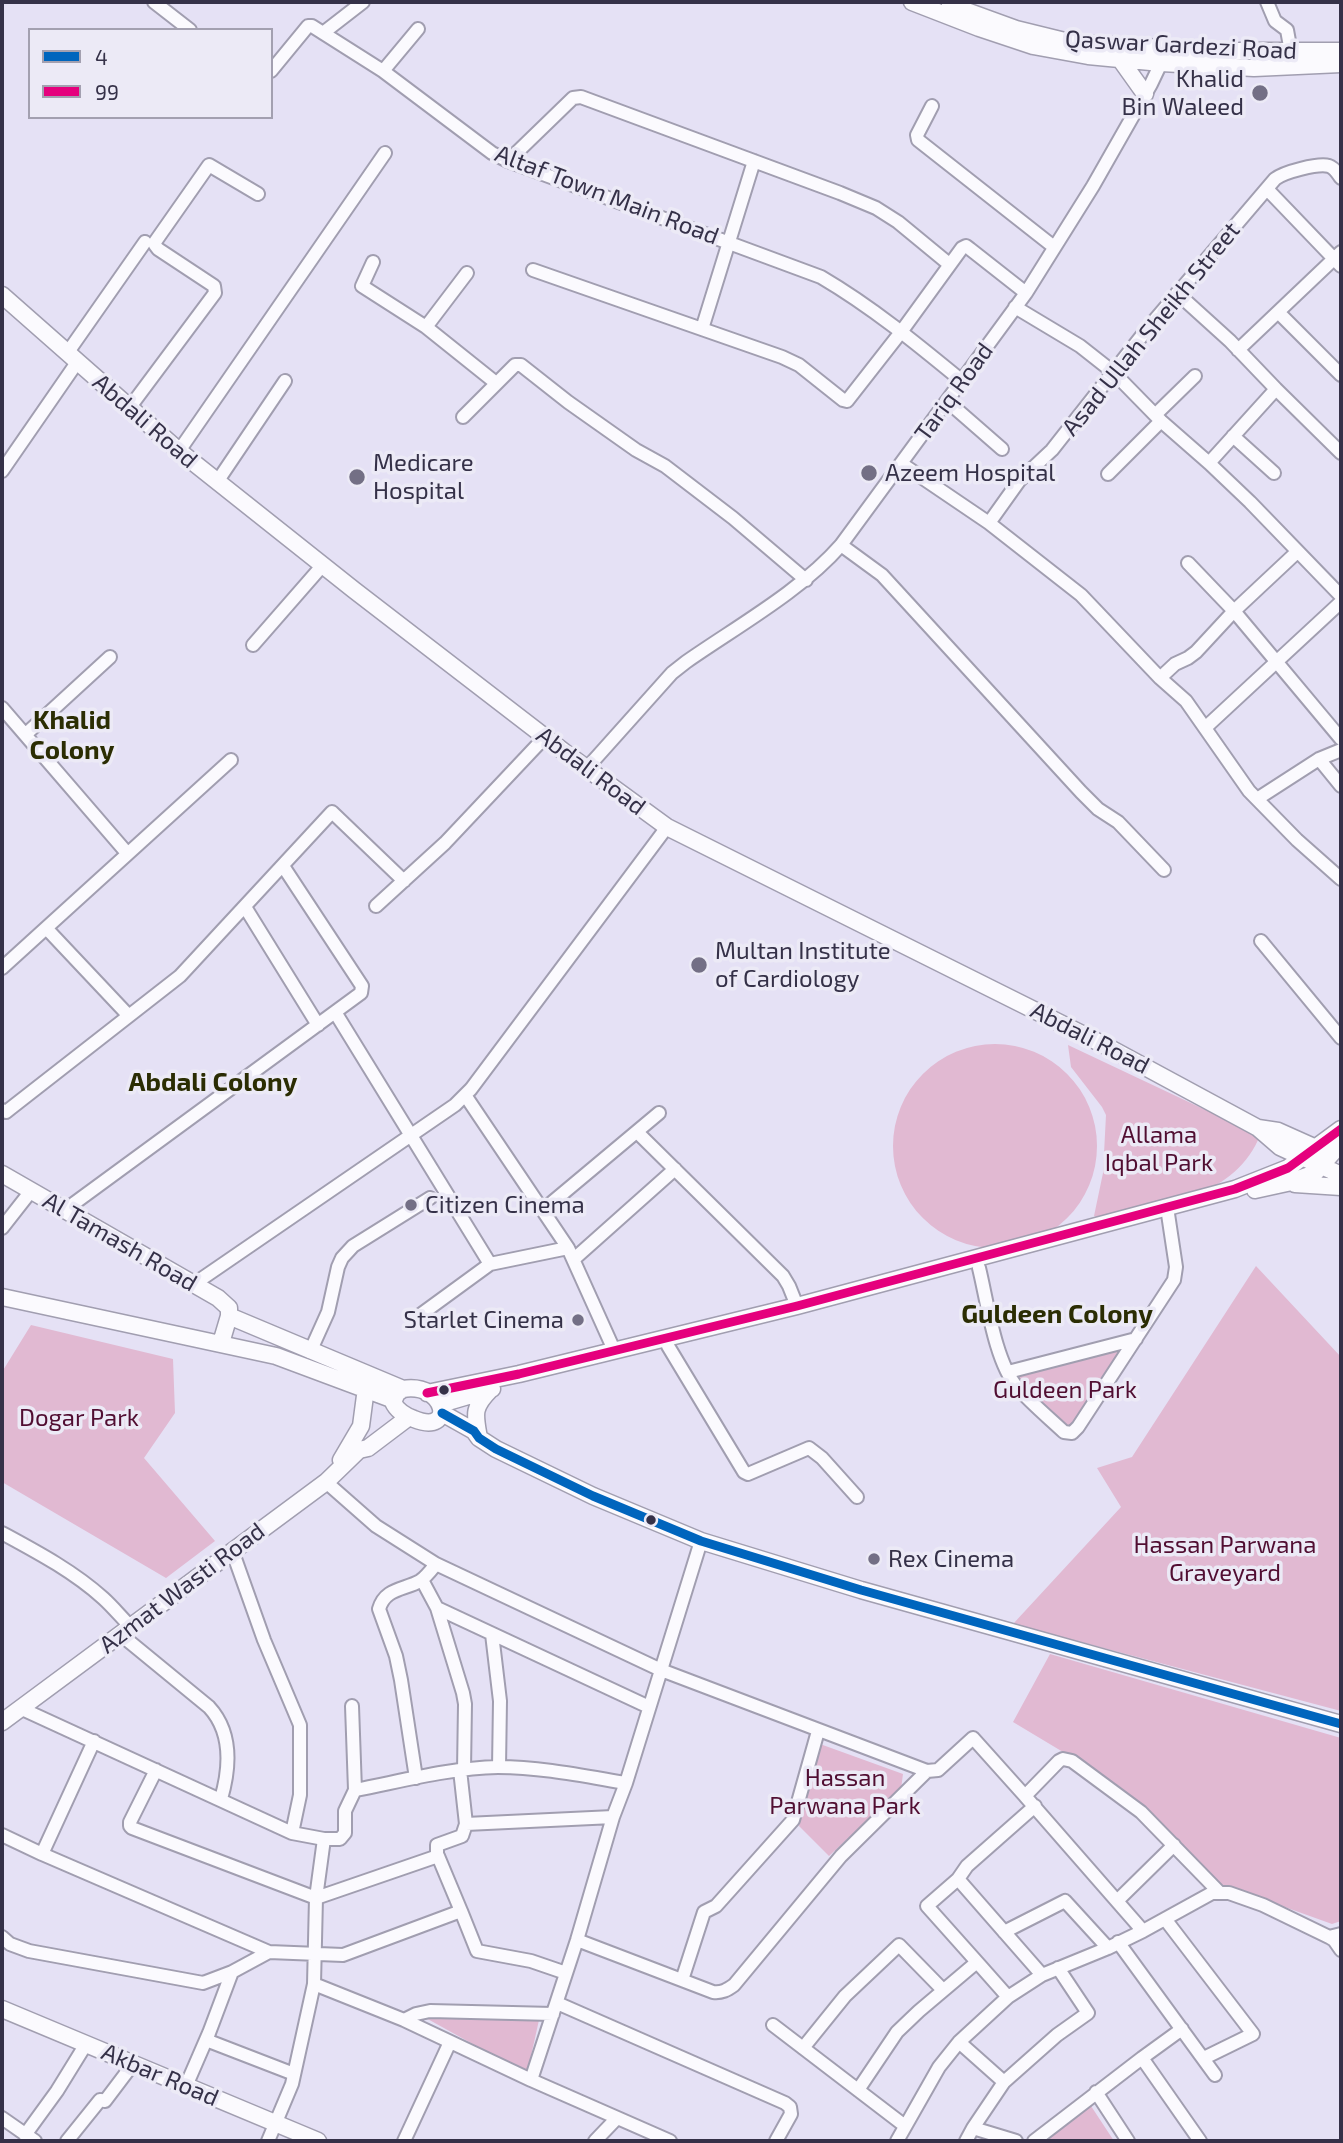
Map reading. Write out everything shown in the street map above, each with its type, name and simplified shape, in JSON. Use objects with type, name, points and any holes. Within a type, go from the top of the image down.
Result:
[{"type":"main road","points":[[912,2],[1033,46],[1088,56],[1120,60],[1162,56],[1254,68],[1341,64]]},
{"type":"main road","name":"Qaswar Gardezi Road","points":[[942,2],[1017,29],[1073,43],[1162,56],[1341,51]]},
{"type":"main road","points":[[1120,60],[1145,94]]},
{"type":"main road","name":"Abdali Road","points":[[2,295],[217,482],[545,737],[667,827],[1108,1047],[1264,1134],[1278,1131],[1310,1153],[1334,1156],[1341,1175]]},
{"type":"main road","points":[[220,1343],[229,1316],[310,1352],[401,1404],[425,1423],[432,1422],[440,1412],[491,1385],[614,1350],[1168,1214],[1236,1192],[1288,1168],[1341,1129]]},
{"type":"main road","points":[[1261,1179],[1273,1157],[1274,1148],[1264,1134]]},
{"type":"main road","points":[[1287,1184],[1315,1173],[1334,1156]]},
{"type":"main road","name":"Al Tamash Road","points":[[2,1174],[226,1303],[229,1316]]},
{"type":"main road","points":[[401,1404],[411,1388],[427,1393],[491,1385],[668,1346],[979,1268],[1027,1249],[1236,1192],[1287,1184],[1341,1187]]},
{"type":"main road","points":[[2,1297],[292,1360],[401,1404]]},
{"type":"main road","points":[[480,1438],[475,1418],[476,1407],[491,1385]]},
{"type":"main road","points":[[330,1478],[361,1426],[366,1388]]},
{"type":"main road","points":[[427,1393],[440,1412],[471,1437],[480,1438],[496,1449],[593,1496],[701,1541],[861,1590],[1341,1724]]},
{"type":"main road","name":"Azmat Wasti Road","points":[[2,1722],[330,1478],[359,1450],[363,1440],[401,1404]]},
{"type":"main road","name":"Akbar Road","points":[[2,2009],[318,2141]]},
{"type":"street","points":[[154,2],[187,28]]},
{"type":"street","points":[[273,69],[308,26],[324,33],[363,2]]},
{"type":"street","points":[[1267,2],[1275,22],[1287,30],[1291,52]]},
{"type":"street","points":[[383,71],[418,29]]},
{"type":"street","name":"Altaf Town Main Road","points":[[324,33],[383,71],[492,153],[548,178],[821,277],[847,292],[962,381]]},
{"type":"street","name":"Tariq Road","points":[[587,768],[672,673],[806,580],[825,564],[841,545],[1026,293],[1093,186],[1145,94],[1162,56]]},
{"type":"street","points":[[508,161],[573,98],[578,97],[876,208],[898,222],[949,264]]},
{"type":"street","points":[[932,106],[917,135],[918,139],[1054,247]]},
{"type":"street","points":[[179,451],[385,153]]},
{"type":"street","points":[[702,329],[754,161]]},
{"type":"street","points":[[130,407],[215,293],[214,286],[158,249],[155,242],[205,167],[209,165],[258,194]]},
{"type":"street","name":"Asad Ullah Sheikh Street","points":[[989,523],[1019,481],[1052,450],[1177,293],[1266,188],[1281,174],[1326,165],[1341,178]]},
{"type":"street","points":[[1238,350],[1339,259],[1266,188]]},
{"type":"street","points":[[2,471],[145,242]]},
{"type":"street","points":[[533,270],[782,357],[799,365],[842,400],[847,401],[962,248],[966,246],[1026,293]]},
{"type":"street","points":[[373,262],[362,286],[426,327],[496,383]]},
{"type":"street","points":[[426,327],[467,273]]},
{"type":"street","points":[[1177,293],[1230,341],[1341,453]]},
{"type":"street","points":[[1015,307],[1080,345],[1113,372],[1158,418],[1260,511],[1341,596]]},
{"type":"street","points":[[1278,312],[1341,375]]},
{"type":"street","points":[[463,416],[515,365],[526,368],[579,410],[636,450],[665,466],[733,518],[806,580]]},
{"type":"street","points":[[1108,474],[1195,376]]},
{"type":"street","points":[[217,482],[285,381]]},
{"type":"street","points":[[1209,463],[1276,389]]},
{"type":"street","points":[[947,401],[1002,449]]},
{"type":"street","points":[[1233,436],[1274,473]]},
{"type":"street","points":[[902,464],[989,523],[1081,595],[1160,678],[1186,701],[1236,774],[1257,799],[1297,840],[1341,879]]},
{"type":"street","points":[[841,545],[882,575],[1081,792],[1098,809],[1118,822],[1164,870]]},
{"type":"street","points":[[1160,678],[1175,664],[1196,652],[1234,611],[1297,552]]},
{"type":"street","points":[[1188,563],[1234,611],[1341,739]]},
{"type":"street","points":[[253,645],[322,566]]},
{"type":"street","points":[[1205,728],[1341,602]]},
{"type":"street","points":[[26,734],[110,657]]},
{"type":"street","points":[[2,708],[127,853]]},
{"type":"street","points":[[376,906],[445,843],[545,737]]},
{"type":"street","points":[[1257,799],[1320,759],[1341,750]]},
{"type":"street","points":[[1320,759],[1341,786]]},
{"type":"street","points":[[2,968],[231,760]]},
{"type":"street","points":[[2,1110],[5,1112],[11,1108],[188,968],[332,812],[404,881]]},
{"type":"street","points":[[194,1284],[455,1105],[667,827]]},
{"type":"street","points":[[65,1210],[361,993],[362,986],[283,866]]},
{"type":"street","points":[[245,908],[318,1024]]},
{"type":"street","points":[[47,929],[129,1016]]},
{"type":"street","points":[[1261,941],[1341,1038]]},
{"type":"street","points":[[335,1012],[490,1264]]},
{"type":"street","points":[[466,1094],[571,1253],[614,1350]]},
{"type":"street","points":[[543,1210],[659,1113]]},
{"type":"street","points":[[637,1132],[783,1276],[797,1306]]},
{"type":"street","points":[[416,1318],[490,1264],[571,1253],[675,1170]]},
{"type":"street","points":[[2,1228],[32,1191]]},
{"type":"street","points":[[310,1352],[328,1312],[342,1258],[353,1246],[430,1198]]},
{"type":"street","points":[[979,1268],[996,1340],[1015,1385],[1064,1432],[1072,1433],[1136,1339],[1176,1274],[1168,1214]]},
{"type":"street","points":[[1008,1372],[1136,1339]]},
{"type":"street","points":[[668,1346],[744,1472],[747,1474],[809,1448],[822,1458],[857,1497]]},
{"type":"street","points":[[330,1478],[376,1526],[436,1564],[662,1670],[927,1771],[938,1770],[973,1738],[1143,1931]]},
{"type":"street","points":[[2,1533],[49,1559],[106,1600],[125,1630],[209,1707],[220,1721],[228,1754],[226,1781],[221,1799]]},
{"type":"street","points":[[531,2080],[701,1541]]},
{"type":"street","points":[[232,1550],[264,1640],[300,1725],[300,1795],[292,1833]]},
{"type":"street","points":[[416,1778],[406,1701],[396,1656],[379,1609],[381,1601],[388,1594],[422,1580],[436,1564]]},
{"type":"street","points":[[422,1580],[436,1608],[465,1704],[462,1770],[466,1824],[462,1836],[437,1845],[437,1856],[477,1951],[531,1961],[566,1973]]},
{"type":"street","points":[[436,1608],[649,1707]]},
{"type":"street","points":[[492,1634],[500,1701],[499,1767]]},
{"type":"street","points":[[20,1708],[292,1833],[336,1840],[344,1836],[345,1811],[355,1790],[352,1706]]},
{"type":"street","points":[[682,1980],[704,1912],[716,1906],[793,1820],[818,1731]]},
{"type":"street","points":[[42,1853],[94,1741]]},
{"type":"street","points":[[1026,1796],[1059,1761],[1072,1761],[1136,1808],[1219,1892]]},
{"type":"street","points":[[355,1790],[462,1770],[499,1767],[556,1772],[626,1783]]},
{"type":"street","points":[[156,1770],[130,1822],[132,1828],[316,1898],[437,1856]]},
{"type":"street","points":[[577,1940],[713,1992],[721,1992],[734,1985],[841,1856],[927,1771]]},
{"type":"street","points":[[1008,1997],[927,1906],[958,1879],[967,1866],[1035,1807]]},
{"type":"street","points":[[466,1824],[613,1817]]},
{"type":"street","points":[[2,1835],[269,1952],[346,1954],[461,1911]]},
{"type":"street","points":[[268,2141],[294,2074],[314,1984],[316,1898],[324,1839]]},
{"type":"street","points":[[1117,1901],[1174,1846]]},
{"type":"street","points":[[958,1879],[1042,1975]]},
{"type":"street","points":[[897,2141],[939,2067],[959,2042],[1008,1997],[1042,1975],[1143,1931],[1212,1893],[1229,1893],[1335,1936],[1334,1940],[1341,1950]]},
{"type":"street","points":[[1004,1932],[1065,1900],[1113,1945],[1182,2029],[1215,2075]]},
{"type":"street","points":[[1165,1919],[1252,2034],[1203,2058]]},
{"type":"street","points":[[2,1937],[10,1944],[29,1951],[192,1983],[203,1983],[232,1972],[269,1952]]},
{"type":"street","points":[[803,2049],[845,1996],[899,1945],[943,1990]]},
{"type":"street","points":[[858,2090],[897,2032],[976,1962]]},
{"type":"street","points":[[966,2141],[1004,2082],[1057,2035],[1088,2013],[1058,1968]]},
{"type":"street","points":[[186,2086],[232,1972]]},
{"type":"street","points":[[314,1984],[404,2020],[617,2118],[642,2136],[670,2141]]},
{"type":"street","points":[[404,2020],[430,2011],[555,2008],[785,2103],[790,2107],[790,2114],[776,2141]]},
{"type":"street","points":[[773,2025],[905,2126]]},
{"type":"street","points":[[1034,2141],[1182,2029]]},
{"type":"street","points":[[206,2040],[294,2074]]},
{"type":"street","points":[[404,2141],[450,2042]]},
{"type":"street","points":[[959,2042],[1004,2082]]},
{"type":"street","points":[[2,2118],[30,2138],[86,2044]]},
{"type":"street","points":[[1142,2058],[1200,2141]]},
{"type":"street","points":[[67,2141],[100,2100],[106,2101],[133,2064]]},
{"type":"street","points":[[1096,2092],[1128,2141]]},
{"type":"street","points":[[595,2141],[617,2118]]},
{"type":"street","points":[[973,2128],[1016,2141]]},
{"type":"green space","points":[[995,1044],[1034,1052],[1067,1074],[1089,1107],[1097,1146],[1089,1185],[1067,1218],[1034,1240],[995,1248],[956,1240],[923,1218],[901,1185],[893,1146],[901,1107],[923,1074],[956,1052]]},
{"type":"green space","name":"Allama Iqbal Park","points":[[1068,1045],[1248,1130],[1258,1140],[1246,1160],[1212,1187],[1170,1204],[1103,1220],[1094,1216],[1103,1173],[1106,1115],[1071,1067]]},
{"type":"green space","name":"Hassan Parwana Graveyard","points":[[1256,1266],[1341,1357],[1341,1711],[1013,1624],[1121,1507],[1097,1468],[1132,1457]]},
{"type":"green space","name":"Dogar Park","points":[[31,1325],[173,1359],[175,1413],[144,1458],[215,1541],[166,1578],[2,1482],[2,1372]]},
{"type":"green space","name":"Guldeen Park","points":[[1136,1339],[1078,1427],[1064,1432],[1008,1372]]},
{"type":"green space","points":[[1050,1654],[1341,1738],[1341,1921],[1332,1924],[1218,1883],[1108,1779],[1013,1722]]},
{"type":"green space","name":"Hassan Parwana Park","points":[[820,1744],[903,1774],[901,1789],[829,1856],[799,1826]]},
{"type":"green space","points":[[424,2017],[539,2020],[527,2074]]},
{"type":"green space","points":[[1091,2106],[1114,2141],[1044,2141]]},
{"type":"transit line","name":"99","points":[[427,1393],[519,1374],[797,1306],[1235,1189],[1288,1168],[1341,1129]]},
{"type":"transit line","name":"4","points":[[442,1413],[474,1431],[479,1438],[496,1449],[593,1496],[701,1541],[861,1590],[1341,1724]]},
{"type":"place","name":"Khalid Bin Waleed","points":[[1260,93]]},
{"type":"place","name":"Azeem Hospital","points":[[869,473]]},
{"type":"place","name":"Medicare Hospital","points":[[357,477]]},
{"type":"place","name":"Multan Institute of Cardiology","points":[[699,965]]},
{"type":"place","name":"Citizen Cinema","points":[[411,1205]]},
{"type":"place","name":"Starlet Cinema","points":[[578,1320]]},
{"type":"place","name":"Rex Cinema","points":[[874,1559]]},
{"type":"district","name":"Khalid Colony","points":[[72,735]]},
{"type":"district","name":"Abdali Colony","points":[[213,1082]]},
{"type":"district","name":"Guldeen Colony","points":[[1057,1314]]}]
